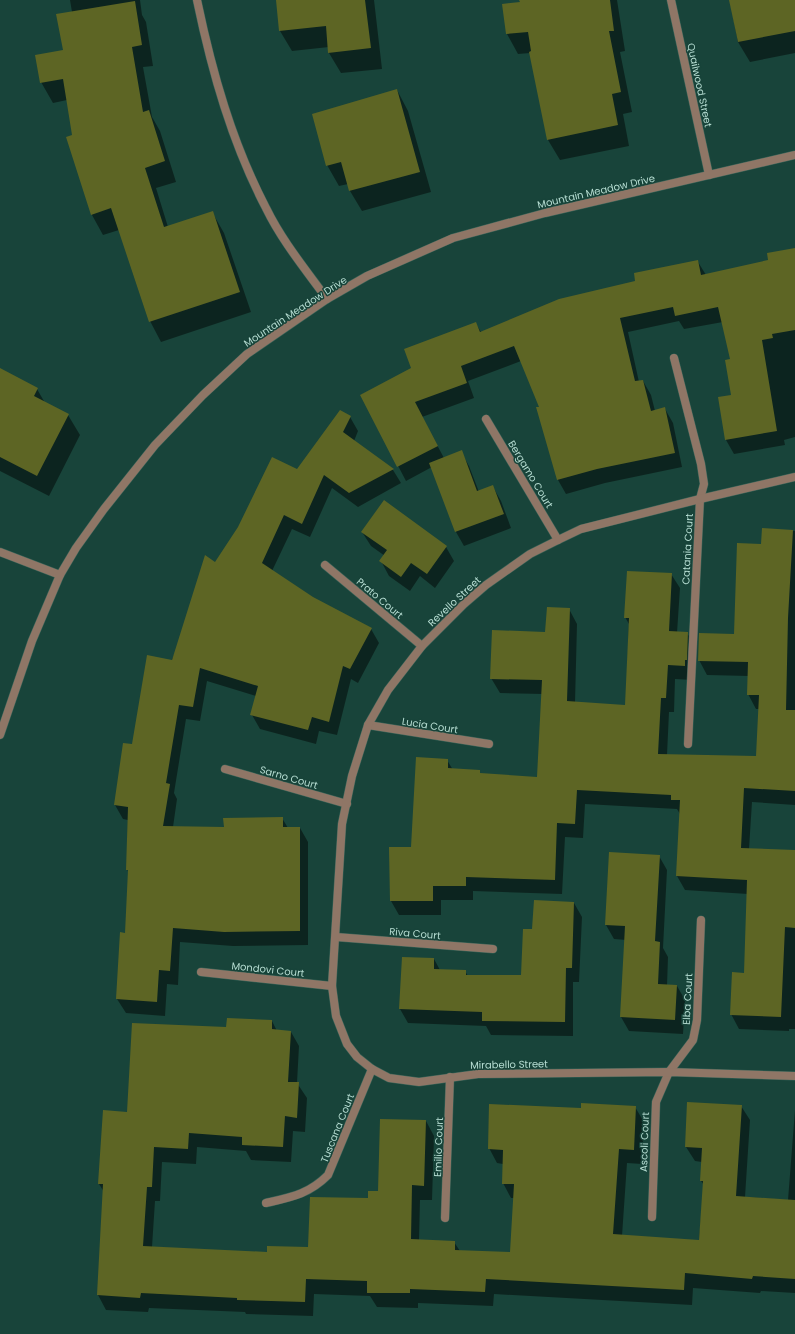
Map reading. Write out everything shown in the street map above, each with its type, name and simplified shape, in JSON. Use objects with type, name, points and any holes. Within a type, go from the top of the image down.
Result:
[{"type":"street","points":[[197,0],[215,79],[237,145],[266,209],[280,232],[327,299]]},
{"type":"street","name":"Quailwood Street","points":[[671,0],[710,175]]},
{"type":"street","name":"Mountain Meadow Drive","points":[[0,736],[32,641],[60,575],[104,510],[155,445],[181,417],[247,354],[327,299],[367,276],[453,238],[545,213],[795,155]]},
{"type":"street","name":"Catania Court","points":[[674,358],[701,464],[704,484],[700,499],[688,744]]},
{"type":"street","name":"Bergamo Court","points":[[486,419],[558,540]]},
{"type":"street","name":"Revello Street","points":[[336,937],[342,824],[352,776],[368,725],[388,690],[422,646],[464,604],[486,585],[530,554],[581,529],[795,477]]},
{"type":"street","points":[[0,552],[60,575]]},
{"type":"street","name":"Prato Court","points":[[325,565],[422,646]]},
{"type":"street","name":"Lucia Court","points":[[368,725],[488,744]]},
{"type":"street","name":"Sarno Court","points":[[225,769],[347,804]]},
{"type":"street","name":"Elba Court","points":[[669,1072],[693,1040],[697,1020],[701,920]]},
{"type":"street","name":"Riva Court","points":[[336,937],[493,949]]},
{"type":"street","name":"Mirabello Street","points":[[336,937],[332,986],[336,1016],[348,1044],[357,1057],[372,1069],[389,1078],[418,1082],[478,1074],[669,1072],[795,1076]]},
{"type":"street","name":"Mondovi Court","points":[[201,972],[332,986]]},
{"type":"street","name":"Tuscana Court","points":[[266,1203],[302,1195],[316,1187],[328,1175],[372,1069]]},
{"type":"street","name":"Ascoli Court","points":[[652,1217],[654,1117],[656,1102],[669,1072]]},
{"type":"street","name":"Emilio Court","points":[[445,1218],[450,1077]]},
{"type":"building","points":[[276,0],[365,0],[371,48],[328,53],[326,26],[279,31]]},
{"type":"building","points":[[519,0],[610,0],[614,31],[609,31],[621,92],[612,94],[618,125],[547,140],[529,52],[531,51],[528,32],[506,34],[502,4],[520,2]]},
{"type":"building","points":[[729,0],[795,0],[795,31],[738,42]]},
{"type":"building","points":[[135,1],[142,45],[132,47],[143,112],[149,110],[165,161],[145,168],[164,227],[213,211],[240,292],[149,322],[111,208],[91,215],[66,137],[72,135],[63,79],[40,83],[35,55],[63,50],[56,14]]},
{"type":"building","points":[[397,89],[420,172],[349,191],[341,162],[326,166],[312,114]]},
{"type":"building","points":[[795,248],[795,330],[772,334],[773,338],[762,340],[777,431],[725,440],[718,397],[731,395],[725,360],[730,359],[718,307],[675,316],[673,307],[620,318],[635,381],[643,380],[651,411],[665,407],[675,453],[597,469],[557,480],[536,407],[539,407],[514,346],[461,366],[467,383],[415,402],[438,446],[397,467],[360,395],[411,368],[404,349],[476,322],[480,332],[559,299],[635,281],[634,273],[698,260],[701,275],[768,260],[767,253]]},
{"type":"building","points":[[0,368],[38,388],[34,396],[69,414],[37,476],[0,457]]},
{"type":"building","points":[[340,410],[351,416],[343,432],[394,469],[349,493],[324,475],[302,524],[284,515],[262,563],[313,597],[372,628],[350,669],[343,666],[329,722],[312,717],[308,730],[250,715],[258,686],[200,668],[193,707],[179,705],[166,783],[170,784],[163,826],[224,827],[223,818],[283,817],[283,827],[300,827],[300,931],[224,932],[173,928],[170,971],[159,970],[157,1002],[116,999],[120,932],[125,933],[128,870],[126,870],[128,807],[114,805],[123,743],[132,744],[147,655],[172,660],[205,555],[215,562],[238,527],[272,457],[297,469]]},
{"type":"building","points":[[462,450],[477,491],[493,485],[504,514],[455,532],[429,463]]},
{"type":"building","points":[[384,500],[447,546],[427,574],[411,563],[401,577],[379,561],[387,550],[361,532]]},
{"type":"building","points":[[762,528],[793,530],[788,618],[786,710],[795,710],[795,791],[744,788],[741,848],[795,850],[795,928],[785,927],[781,1017],[730,1015],[732,972],[744,973],[747,880],[676,876],[680,800],[671,800],[671,795],[577,790],[575,824],[557,823],[555,880],[466,877],[466,886],[433,886],[433,901],[390,901],[389,847],[411,847],[416,757],[448,759],[448,768],[480,770],[480,773],[537,777],[542,680],[490,679],[492,630],[545,632],[547,607],[570,608],[567,701],[625,705],[629,618],[624,618],[627,571],[672,573],[669,631],[688,632],[687,660],[685,660],[685,666],[668,665],[666,698],[661,698],[658,754],[756,756],[759,695],[747,695],[748,662],[698,661],[699,633],[734,634],[737,543],[761,544]]},
{"type":"building","points":[[609,852],[660,855],[655,941],[660,942],[658,984],[677,985],[675,1020],[620,1017],[625,926],[605,925]]},
{"type":"building","points":[[534,900],[574,902],[572,968],[566,968],[565,1022],[482,1021],[482,1012],[399,1009],[402,957],[434,958],[434,969],[466,970],[466,975],[521,975],[523,929],[532,929]]},
{"type":"building","points":[[227,1018],[272,1020],[272,1029],[291,1031],[288,1082],[299,1082],[297,1118],[285,1116],[283,1147],[242,1145],[242,1137],[189,1133],[188,1149],[154,1147],[152,1187],[147,1187],[143,1246],[267,1252],[267,1246],[308,1247],[310,1197],[368,1198],[368,1191],[378,1191],[380,1119],[426,1120],[424,1186],[412,1185],[411,1239],[455,1241],[455,1250],[510,1252],[514,1184],[502,1184],[503,1150],[488,1149],[489,1104],[581,1108],[581,1103],[636,1106],[634,1150],[619,1149],[613,1234],[699,1240],[703,1181],[700,1181],[702,1148],[685,1147],[687,1102],[742,1105],[736,1196],[795,1200],[795,1279],[753,1276],[752,1279],[685,1273],[684,1290],[486,1279],[485,1292],[410,1289],[410,1293],[367,1293],[367,1281],[306,1279],[305,1302],[237,1300],[237,1298],[141,1293],[140,1298],[97,1295],[103,1184],[98,1184],[103,1110],[127,1112],[132,1023],[226,1027]]}]
